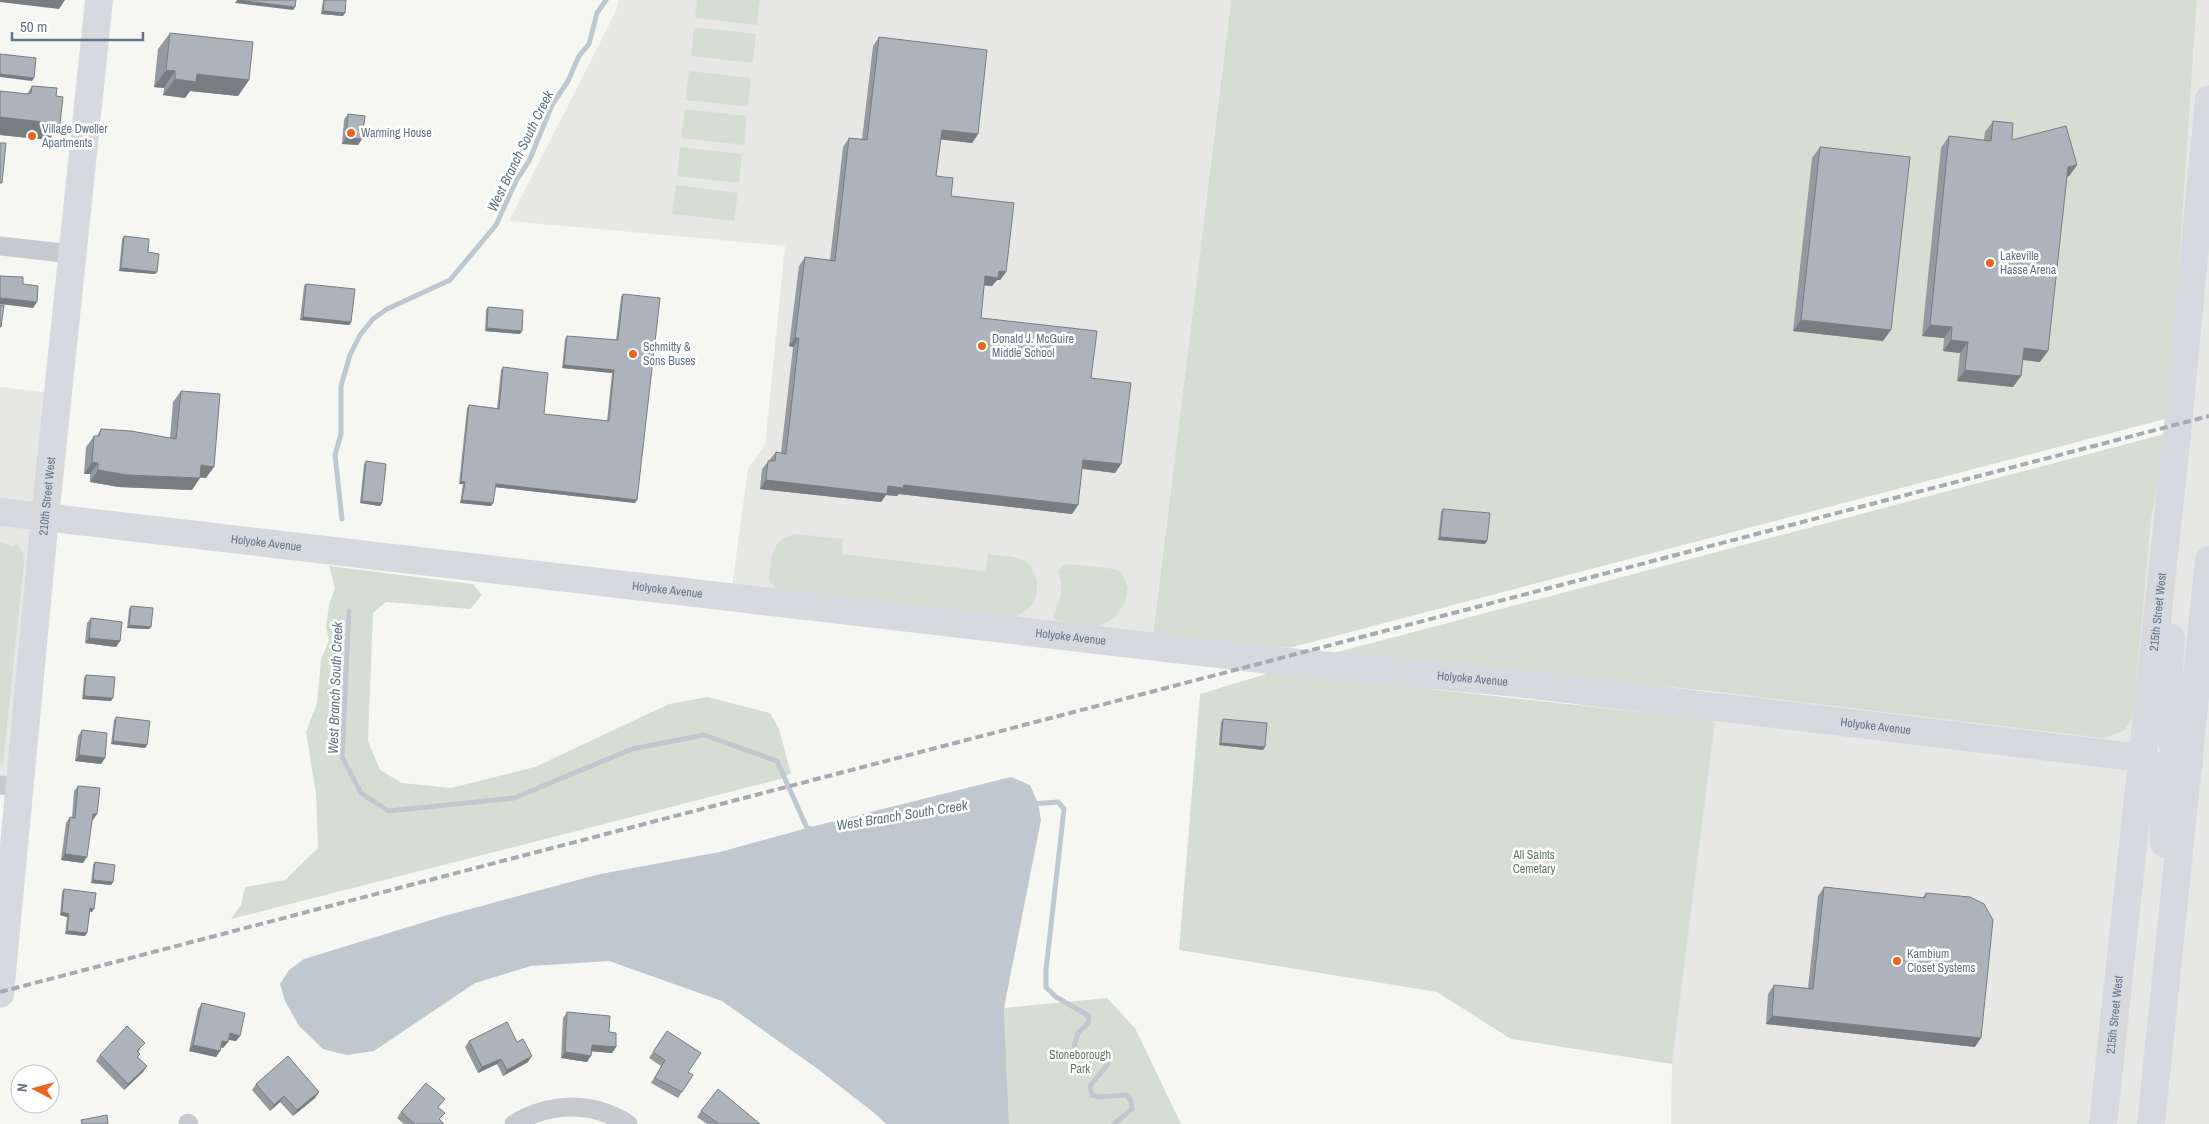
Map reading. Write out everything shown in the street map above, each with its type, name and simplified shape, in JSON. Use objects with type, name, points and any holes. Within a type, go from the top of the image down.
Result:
[{"type":"street","name":"210th Street West","points":[[0,994],[10,786],[45,517],[99,0]]},
{"type":"street","name":"215th Street West","points":[[2103,1124],[2165,542],[2209,100]]},
{"type":"street","points":[[0,246],[72,254]]},
{"type":"street","name":"Holyoke Avenue","points":[[0,512],[480,570],[1277,661],[1508,682],[2141,758]]},
{"type":"street","points":[[2165,542],[2171,622],[2169,706],[2171,742],[2180,757],[2188,763]]},
{"type":"street","points":[[2151,1124],[2209,560]]},
{"type":"street","points":[[2141,758],[2156,766],[2163,781],[2164,848],[2156,948],[2162,1014]]},
{"type":"street","points":[[514,1124],[541,1111],[560,1107],[580,1107],[599,1110],[628,1124]]},
{"type":"shaded area","name":"Donald J. McGuire Middle School","points":[[618,0],[1231,0],[1153,635],[732,587],[748,468],[765,446],[785,246],[509,221],[616,11]]},
{"type":"shaded area","points":[[2197,0],[2209,0],[2209,1124],[1671,1124],[1672,1064],[1718,692],[2103,737],[2168,433]]},
{"type":"shaded area","points":[[0,387],[58,394],[21,787],[0,785]]},
{"type":"green space","points":[[697,0],[760,0],[757,25],[695,18]]},
{"type":"green space","points":[[1231,0],[2197,0],[2169,418],[1289,648],[1153,635]]},
{"type":"green space","points":[[694,27],[756,34],[753,63],[691,56]]},
{"type":"green space","points":[[689,71],[751,78],[748,107],[685,100]]},
{"type":"green space","points":[[685,109],[747,116],[744,145],[681,138]]},
{"type":"green space","points":[[680,147],[742,154],[739,183],[677,176]]},
{"type":"green space","points":[[676,185],[738,193],[734,221],[672,214]]},
{"type":"green space","points":[[2168,433],[2151,520],[2133,717],[2124,731],[2103,738],[1718,692],[1334,653]]},
{"type":"green space","points":[[796,534],[843,539],[842,554],[985,571],[988,554],[1015,557],[1027,563],[1034,572],[1037,588],[1034,602],[1024,612],[1015,617],[776,590],[769,580],[772,557],[776,545],[787,537]]},
{"type":"green space","points":[[0,542],[13,547],[17,544],[23,553],[24,563],[3,764],[0,763]]},
{"type":"green space","points":[[1063,565],[1115,569],[1122,573],[1128,588],[1125,602],[1116,616],[1096,627],[1055,620],[1053,615],[1060,599],[1061,588],[1058,571]]},
{"type":"green space","points":[[329,566],[473,584],[482,595],[470,609],[386,602],[373,613],[368,741],[380,770],[402,783],[451,788],[535,767],[669,704],[707,697],[770,713],[779,729],[791,773],[781,779],[231,919],[241,905],[245,887],[285,880],[318,848],[316,794],[306,732],[317,703],[321,660],[329,640],[326,627],[329,605],[335,588]]},
{"type":"green space","name":"All Saints Cemetary","points":[[1273,672],[1715,720],[1672,1064],[1511,1039],[1437,992],[1179,950],[1200,694]]},
{"type":"green space","name":"Stoneborough Park","points":[[1107,998],[1135,1028],[1181,1124],[1009,1124],[1004,1008]]},
{"type":"water","points":[[1011,777],[1030,785],[1038,803],[1041,820],[1004,1008],[1009,1124],[886,1124],[815,1067],[722,1001],[609,961],[531,966],[475,983],[374,1051],[347,1055],[323,1049],[299,1026],[285,1001],[280,984],[289,970],[304,959],[444,916],[600,874],[720,852],[807,828]]},
{"type":"building","points":[[237,0],[296,0],[295,7]]},
{"type":"building","points":[[324,0],[346,0],[345,13],[323,11]]},
{"type":"building","points":[[170,33],[253,42],[249,80],[197,74],[196,82],[175,79],[175,71],[166,70]]},
{"type":"building","points":[[879,37],[987,50],[978,134],[942,130],[936,176],[953,178],[951,196],[1014,203],[1006,272],[999,271],[998,278],[985,276],[981,318],[1097,331],[1091,378],[1131,383],[1121,464],[1083,460],[1078,505],[904,485],[903,488],[888,486],[887,494],[766,480],[768,461],[775,461],[776,452],[786,454],[799,338],[795,338],[805,257],[835,261],[849,138],[867,140]]},
{"type":"building","points":[[0,54],[36,58],[34,78],[0,74]]},
{"type":"building","points":[[32,86],[57,88],[56,96],[63,97],[60,124],[0,117],[0,91],[28,94],[31,93]]},
{"type":"building","points":[[348,114],[365,116],[362,139],[346,138]]},
{"type":"building","name":"Lakeville Hasse Arena","points":[[1993,121],[2013,123],[2012,140],[2066,126],[2077,165],[2068,167],[2048,351],[2024,348],[2021,376],[1965,370],[1968,342],[1951,340],[1952,327],[1930,325],[1949,136],[1991,141]]},
{"type":"building","points":[[0,143],[6,143],[2,183],[0,183]]},
{"type":"building","points":[[1820,147],[1910,157],[1891,330],[1801,320]]},
{"type":"building","points":[[124,236],[149,239],[148,252],[159,254],[157,272],[121,268]]},
{"type":"building","points":[[0,276],[23,277],[23,284],[38,286],[37,302],[0,298]]},
{"type":"building","points":[[306,284],[355,289],[351,322],[303,317]]},
{"type":"building","name":"Schmitty & Sons Buses","points":[[623,294],[660,298],[637,500],[496,484],[493,503],[462,500],[465,482],[461,481],[469,405],[499,409],[503,367],[548,373],[544,414],[609,421],[614,370],[564,365],[567,336],[618,340]]},
{"type":"building","points":[[0,305],[4,305],[1,327],[0,327]]},
{"type":"building","points":[[488,307],[523,310],[522,331],[487,328]]},
{"type":"building","points":[[181,391],[220,394],[214,467],[201,465],[200,478],[127,475],[98,470],[98,463],[92,462],[94,436],[99,436],[101,429],[131,431],[176,439]]},
{"type":"building","points":[[366,461],[386,464],[382,503],[362,501]]},
{"type":"building","points":[[1443,509],[1490,513],[1487,541],[1440,537]]},
{"type":"building","points":[[131,606],[153,608],[151,627],[129,625]]},
{"type":"building","points":[[91,618],[122,622],[120,641],[89,638]]},
{"type":"building","points":[[86,675],[115,677],[113,698],[84,696]]},
{"type":"building","points":[[116,717],[150,721],[147,745],[113,741]]},
{"type":"building","points":[[1223,719],[1267,723],[1265,747],[1221,743]]},
{"type":"building","points":[[82,730],[107,733],[105,758],[79,755]]},
{"type":"building","points":[[78,786],[100,788],[97,814],[93,814],[87,857],[65,854],[70,817],[75,818]]},
{"type":"building","points":[[95,862],[115,865],[113,882],[93,880]]},
{"type":"building","name":"Kambium Closet Systems","points":[[1824,887],[1925,898],[1926,893],[1970,897],[1984,904],[1993,920],[1981,1038],[1772,1016],[1774,985],[1813,989]]},
{"type":"building","points":[[64,889],[96,893],[94,909],[90,908],[87,933],[67,931],[69,914],[62,912]]},
{"type":"building","points":[[202,1003],[245,1013],[240,1036],[230,1033],[228,1042],[222,1041],[220,1051],[193,1045]]},
{"type":"building","points":[[567,1012],[610,1016],[609,1032],[616,1033],[616,1047],[592,1045],[591,1056],[565,1052]]},
{"type":"building","points":[[507,1022],[517,1042],[523,1039],[532,1056],[507,1070],[501,1059],[482,1067],[469,1041]]},
{"type":"building","points":[[127,1026],[145,1043],[137,1051],[140,1054],[137,1057],[147,1066],[128,1084],[100,1055]]},
{"type":"building","points":[[667,1031],[701,1053],[688,1072],[693,1075],[682,1092],[655,1078],[665,1060],[653,1052]]},
{"type":"building","points":[[288,1056],[319,1092],[297,1110],[284,1096],[274,1105],[256,1084]]},
{"type":"building","points":[[426,1083],[445,1099],[438,1107],[445,1113],[439,1119],[444,1124],[415,1124],[401,1112]]},
{"type":"building","points":[[718,1089],[760,1124],[719,1124],[701,1111]]},
{"type":"building","points":[[107,1115],[108,1124],[82,1124],[81,1120]]},
{"type":"waterway","name":"West Branch South Creek","points":[[342,519],[335,455],[341,434],[341,386],[350,355],[360,335],[373,319],[387,309],[450,280],[496,225],[516,181],[529,161],[552,105],[568,81],[579,56],[589,44],[597,13],[606,0]]},
{"type":"waterway","name":"West Branch South Creek","points":[[349,611],[342,757],[361,793],[388,811],[514,798],[632,749],[704,735],[777,761],[807,828],[811,829]]},
{"type":"waterway","name":"West Branch South Creek","points":[[1032,804],[1058,802],[1064,809],[1046,970],[1046,987],[1056,997],[1089,1016],[1088,1023],[1078,1033],[1074,1046],[1081,1054],[1108,1057],[1108,1064],[1090,1086],[1092,1095],[1099,1097],[1127,1095],[1131,1101],[1132,1109],[1114,1124]]},
{"type":"railway","points":[[0,992],[2209,416]]},
{"type":"place","name":"Warming House","points":[[351,133]]},
{"type":"place","name":"Village Dweller Apartments","points":[[32,136]]},
{"type":"place","name":"Lakeville Hasse Arena","points":[[1990,263]]},
{"type":"place","name":"Donald J. McGuire Middle School","points":[[982,346]]},
{"type":"place","name":"Schmitty & Sons Buses","points":[[633,354]]},
{"type":"place","name":"Kambium Closet Systems","points":[[1897,961]]}]
